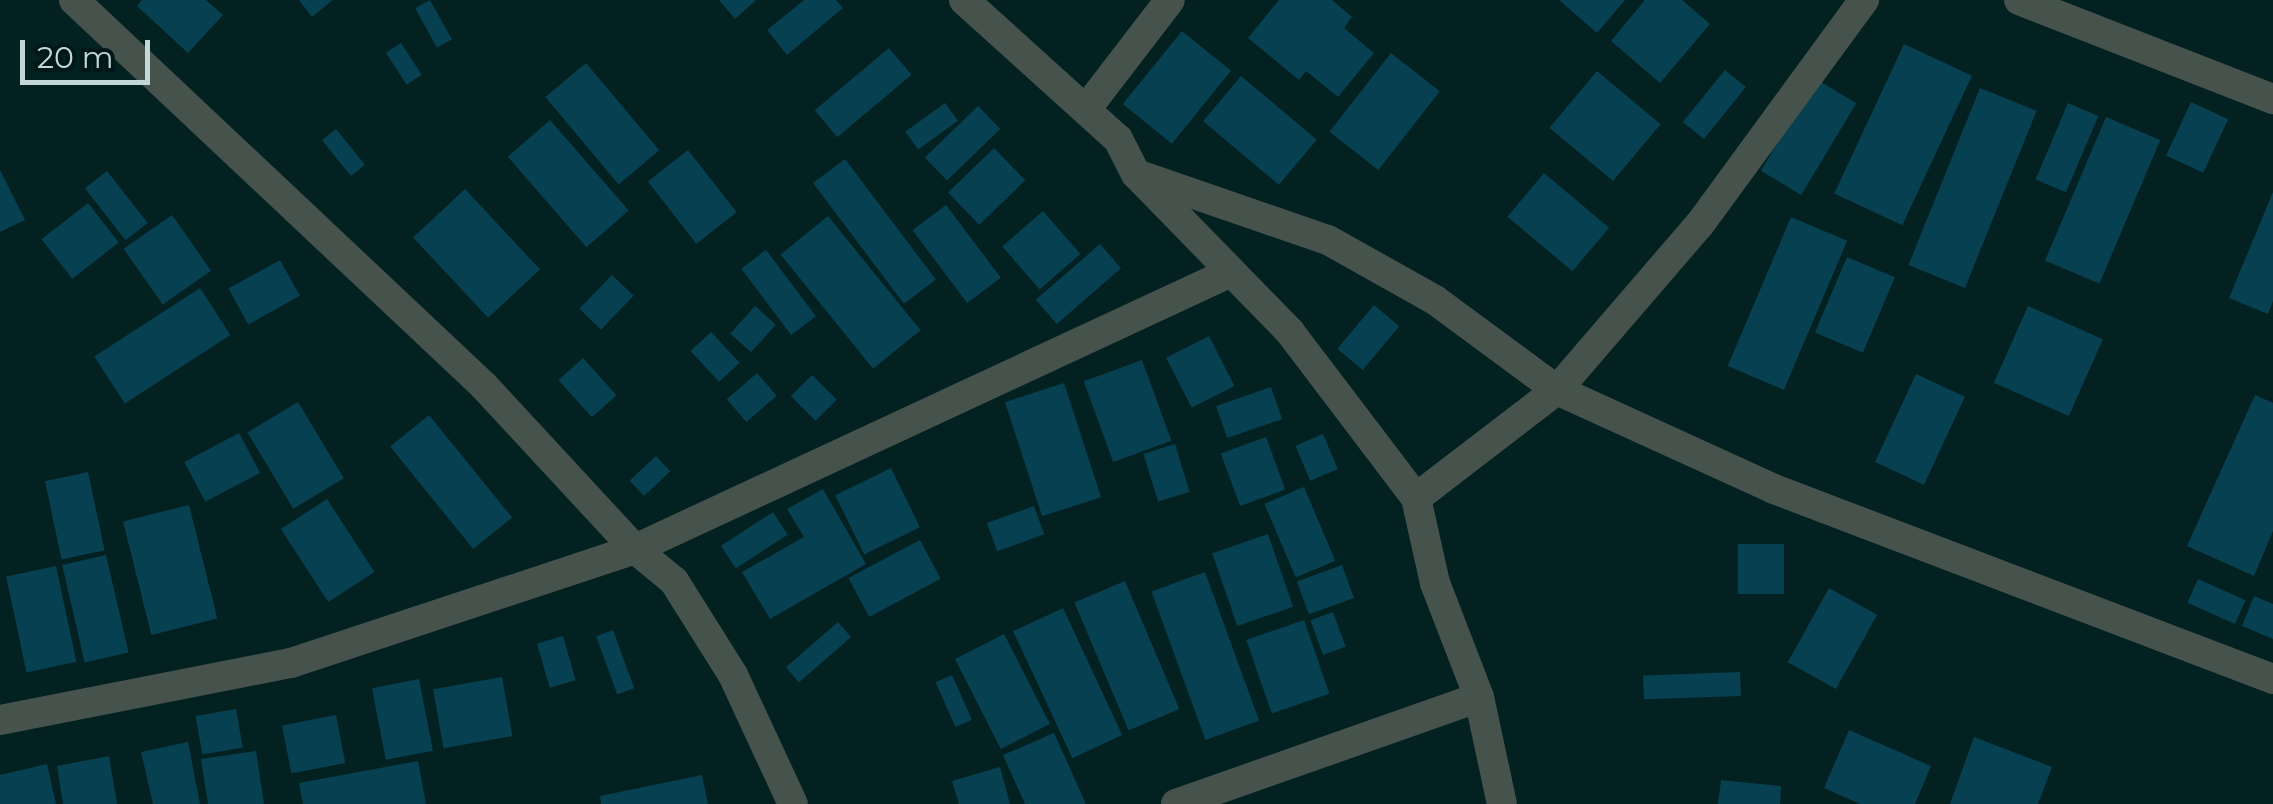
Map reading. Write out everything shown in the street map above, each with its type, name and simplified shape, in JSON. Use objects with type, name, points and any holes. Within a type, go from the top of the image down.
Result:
[{"type":"street","points":[[74,0],[484,386],[635,549],[674,581],[733,675],[793,804]]},
{"type":"street","points":[[964,0],[1118,139],[1136,174],[1290,332],[1416,498],[1435,583],[1479,697],[1502,804]]},
{"type":"street","points":[[1087,108],[1170,0]]},
{"type":"street","points":[[1416,498],[1557,390],[1700,224],[1864,0]]},
{"type":"street","points":[[2020,0],[2273,99]]},
{"type":"street","points":[[1136,174],[1328,240],[1435,300],[1557,390],[1774,489],[2273,679]]},
{"type":"street","points":[[0,720],[291,664],[635,549],[1231,272]]},
{"type":"street","points":[[1176,804],[1479,697]]},
{"type":"building","points":[[142,0],[206,0],[223,15],[188,53],[137,6]]},
{"type":"building","points":[[299,0],[333,0],[312,17]]},
{"type":"building","points":[[430,0],[452,39],[437,48],[415,8]]},
{"type":"building","points":[[719,0],[756,0],[735,19]]},
{"type":"building","points":[[804,0],[836,0],[843,8],[787,55],[767,30]]},
{"type":"building","points":[[1279,0],[1332,0],[1352,17],[1344,28],[1374,53],[1338,97],[1306,71],[1299,80],[1248,38]]},
{"type":"building","points":[[1559,0],[1625,0],[1597,33]]},
{"type":"building","points":[[1645,0],[1682,0],[1710,24],[1660,83],[1611,41]]},
{"type":"building","points":[[1182,31],[1231,71],[1172,144],[1123,104]]},
{"type":"building","points":[[401,43],[422,75],[407,85],[386,53]]},
{"type":"building","points":[[1904,44],[1972,76],[1902,225],[1834,194]]},
{"type":"building","points":[[889,48],[911,75],[837,137],[815,110]]},
{"type":"building","points":[[1391,53],[1440,91],[1378,170],[1329,132]]},
{"type":"building","points":[[586,63],[659,150],[619,184],[545,97]]},
{"type":"building","points":[[1725,70],[1746,87],[1704,139],[1683,122]]},
{"type":"building","points":[[1597,71],[1661,124],[1613,181],[1549,128]]},
{"type":"building","points":[[1241,76],[1317,140],[1279,185],[1203,121]]},
{"type":"building","points":[[1816,79],[1856,103],[1801,195],[1761,171]]},
{"type":"building","points":[[1980,88],[2037,111],[1965,288],[1908,265]]},
{"type":"building","points":[[2191,102],[2228,119],[2203,173],[2166,155]]},
{"type":"building","points":[[945,103],[958,121],[918,150],[905,132]]},
{"type":"building","points":[[2068,103],[2098,116],[2066,192],[2036,179]]},
{"type":"building","points":[[978,106],[1000,129],[947,180],[925,157]]},
{"type":"building","points":[[2106,117],[2160,140],[2099,284],[2045,261]]},
{"type":"building","points":[[550,120],[629,211],[586,247],[508,157]]},
{"type":"building","points":[[336,129],[365,165],[351,176],[322,140]]},
{"type":"building","points":[[994,148],[1025,180],[979,225],[948,192]]},
{"type":"building","points":[[688,150],[737,212],[696,244],[648,181]]},
{"type":"building","points":[[845,159],[936,280],[904,304],[813,183]]},
{"type":"building","points":[[0,170],[25,220],[0,232]]},
{"type":"building","points":[[107,171],[148,223],[126,240],[85,188]]},
{"type":"building","points":[[1544,173],[1609,228],[1572,271],[1507,217]]},
{"type":"building","points":[[465,189],[540,269],[488,318],[413,237]]},
{"type":"building","points":[[2273,192],[2273,301],[2268,314],[2229,298]]},
{"type":"building","points":[[88,203],[119,242],[72,279],[42,239]]},
{"type":"building","points":[[946,205],[1001,278],[967,303],[912,230]]},
{"type":"building","points":[[1043,211],[1080,254],[1040,289],[1002,246]]},
{"type":"building","points":[[172,215],[211,271],[163,305],[124,249]]},
{"type":"building","points":[[828,216],[921,330],[873,369],[781,254]]},
{"type":"building","points":[[1791,217],[1847,241],[1784,390],[1728,366]]},
{"type":"building","points":[[1100,244],[1121,268],[1057,324],[1036,300]]},
{"type":"building","points":[[766,250],[816,316],[791,335],[741,269]]},
{"type":"building","points":[[1847,257],[1895,277],[1863,353],[1815,332]]},
{"type":"building","points":[[280,260],[300,296],[248,324],[228,289]]},
{"type":"building","points":[[612,275],[634,296],[601,330],[579,309]]},
{"type":"building","points":[[200,288],[230,335],[125,404],[94,357]]},
{"type":"building","points":[[1374,305],[1399,326],[1363,370],[1337,349]]},
{"type":"building","points":[[755,306],[776,325],[751,352],[730,333]]},
{"type":"building","points":[[2028,306],[2103,339],[2069,416],[1994,383]]},
{"type":"building","points":[[711,332],[740,363],[719,382],[691,351]]},
{"type":"building","points":[[1209,336],[1234,386],[1192,408],[1166,358]]},
{"type":"building","points":[[583,358],[616,395],[592,417],[558,380]]},
{"type":"building","points":[[1142,360],[1171,441],[1113,462],[1084,381]]},
{"type":"building","points":[[757,373],[777,396],[746,422],[727,399]]},
{"type":"building","points":[[1916,374],[1965,397],[1924,485],[1875,462]]},
{"type":"building","points":[[812,375],[837,400],[816,421],[791,396]]},
{"type":"building","points":[[1064,383],[1101,497],[1042,516],[1005,402]]},
{"type":"building","points":[[1271,387],[1282,419],[1227,438],[1216,406]]},
{"type":"building","points":[[2255,395],[2273,403],[2273,531],[2254,576],[2187,546]]},
{"type":"building","points":[[298,402],[344,478],[293,509],[247,432]]},
{"type":"building","points":[[429,415],[512,518],[473,549],[390,446]]},
{"type":"building","points":[[239,433],[260,473],[205,502],[184,462]]},
{"type":"building","points":[[1323,434],[1338,469],[1310,481],[1295,446]]},
{"type":"building","points":[[1266,437],[1285,490],[1240,506],[1221,453]]},
{"type":"building","points":[[1175,444],[1190,492],[1158,501],[1143,454]]},
{"type":"building","points":[[656,456],[670,471],[644,496],[630,481]]},
{"type":"building","points":[[891,468],[920,527],[864,554],[835,495]]},
{"type":"building","points":[[88,472],[105,550],[62,559],[45,481]]},
{"type":"building","points":[[1304,487],[1335,561],[1296,577],[1264,504]]},
{"type":"building","points":[[823,489],[866,564],[770,619],[742,572],[804,537],[787,509]]},
{"type":"building","points":[[327,499],[374,572],[328,602],[281,529]]},
{"type":"building","points":[[189,505],[217,619],[151,635],[123,521]]},
{"type":"building","points":[[1034,506],[1044,534],[997,551],[987,523]]},
{"type":"building","points":[[773,512],[788,535],[736,568],[721,546]]},
{"type":"building","points":[[1268,534],[1293,607],[1237,626],[1212,553]]},
{"type":"building","points":[[920,540],[941,579],[869,617],[848,578]]},
{"type":"building","points":[[1738,544],[1784,544],[1784,594],[1738,594]]},
{"type":"building","points":[[106,555],[128,652],[85,663],[62,565]]},
{"type":"building","points":[[1342,565],[1354,598],[1309,614],[1297,581]]},
{"type":"building","points":[[56,566],[76,662],[26,672],[6,577]]},
{"type":"building","points":[[1205,572],[1259,720],[1205,740],[1151,591]]},
{"type":"building","points":[[2198,579],[2246,600],[2235,624],[2187,603]]},
{"type":"building","points":[[1125,581],[1179,709],[1129,730],[1074,602]]},
{"type":"building","points":[[1829,588],[1877,615],[1836,689],[1788,662]]},
{"type":"building","points":[[2254,596],[2273,604],[2273,639],[2242,626]]},
{"type":"building","points":[[1063,608],[1122,735],[1072,758],[1013,631]]},
{"type":"building","points":[[1333,612],[1346,647],[1323,655],[1310,620]]},
{"type":"building","points":[[1304,620],[1329,694],[1272,714],[1246,640]]},
{"type":"building","points":[[838,622],[851,637],[799,682],[786,667]]},
{"type":"building","points":[[613,630],[634,688],[617,694],[596,636]]},
{"type":"building","points":[[1004,634],[1050,724],[1001,749],[955,659]]},
{"type":"building","points":[[563,636],[576,680],[550,688],[537,643]]},
{"type":"building","points":[[1740,672],[1741,696],[1644,699],[1643,675]]},
{"type":"building","points":[[952,675],[972,720],[955,727],[936,682]]},
{"type":"building","points":[[502,677],[512,736],[443,748],[433,689]]},
{"type":"building","points":[[419,679],[433,751],[386,760],[372,688]]},
{"type":"building","points":[[236,709],[243,747],[202,755],[196,716]]},
{"type":"building","points":[[336,715],[345,763],[291,774],[282,725]]},
{"type":"building","points":[[1849,730],[1931,766],[1915,804],[1860,804],[1824,788]]},
{"type":"building","points":[[1054,733],[1086,804],[1025,804],[1003,755]]},
{"type":"building","points":[[1974,737],[2052,767],[2038,804],[1950,804]]},
{"type":"building","points":[[188,742],[200,804],[153,804],[141,752]]},
{"type":"building","points":[[256,751],[264,804],[208,804],[201,759]]},
{"type":"building","points":[[109,756],[117,804],[63,804],[57,766]]},
{"type":"building","points":[[418,761],[426,804],[303,804],[299,783]]},
{"type":"building","points":[[47,764],[56,804],[0,804],[0,775]]},
{"type":"building","points":[[1000,767],[1010,804],[959,804],[952,781]]},
{"type":"building","points":[[702,775],[708,804],[601,804],[600,796]]},
{"type":"building","points":[[1721,780],[1781,786],[1780,804],[1718,804]]}]
